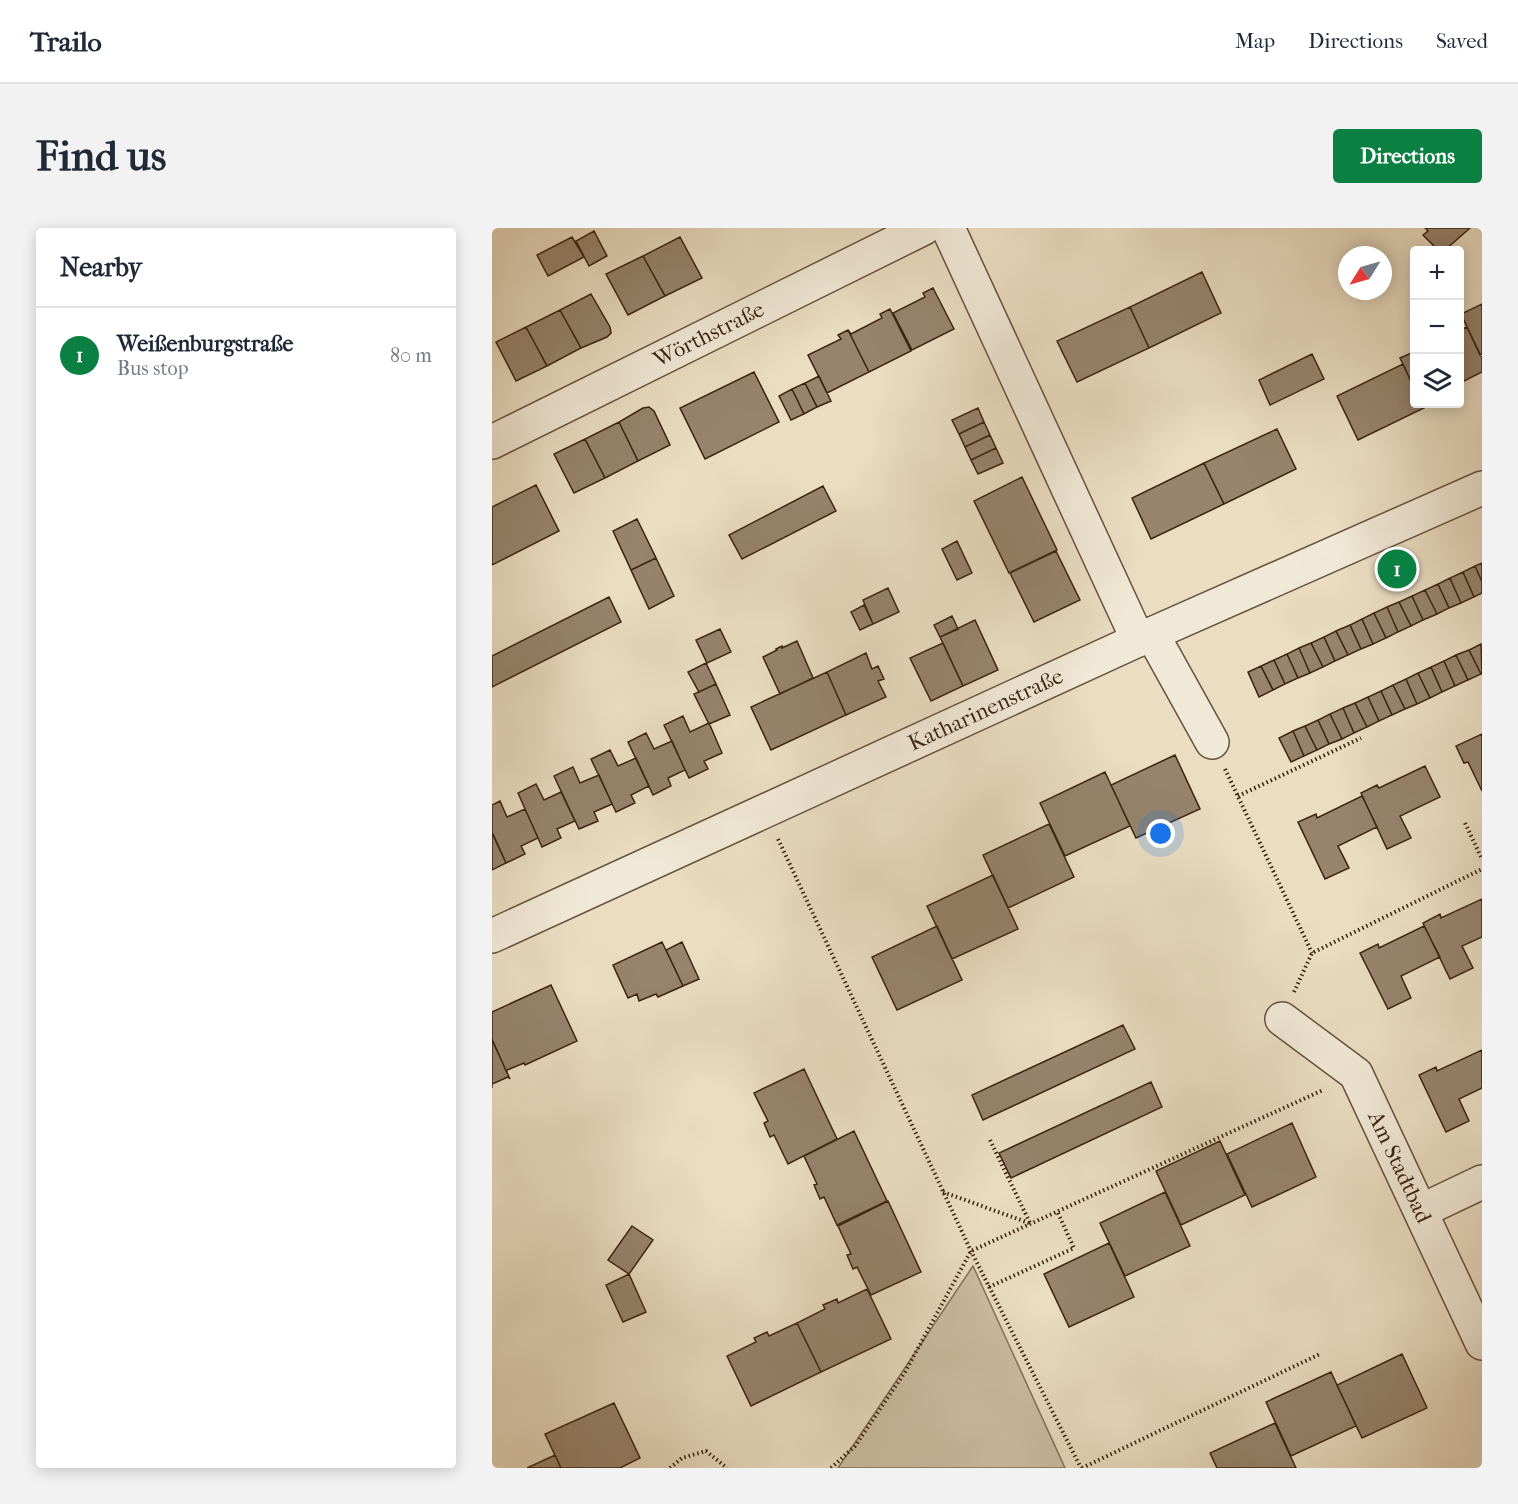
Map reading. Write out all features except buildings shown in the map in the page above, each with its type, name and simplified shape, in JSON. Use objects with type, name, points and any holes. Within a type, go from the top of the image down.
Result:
[{"type":"street","name":"Wörthstraße","points":[[492,442],[924,228]]},
{"type":"street","points":[[948,228],[1145,637],[1212,742]]},
{"type":"street","name":"Katharinenstraße","points":[[492,936],[1145,637],[1482,488]]},
{"type":"street","name":"Am Stadtbad","points":[[1282,1019],[1356,1074],[1482,1343]]},
{"type":"street","points":[[1421,1211],[1482,1182]]},
{"type":"path","points":[[1238,796],[1361,738]]},
{"type":"path","points":[[1212,742],[1312,952]]},
{"type":"path","points":[[764,810],[971,1251],[1082,1468],[1320,1354]]},
{"type":"path","points":[[1465,823],[1482,859]]},
{"type":"path","points":[[1282,1019],[1312,952],[1482,869]]},
{"type":"path","points":[[831,1468],[855,1446],[905,1372],[971,1251],[1356,1074]]},
{"type":"path","points":[[990,1140],[1030,1223]]},
{"type":"path","points":[[943,1192],[1030,1223]]},
{"type":"path","points":[[989,1287],[1074,1248],[1057,1211]]},
{"type":"path","points":[[670,1468],[682,1458],[706,1452],[727,1468]]},
{"type":"shaded area","points":[[973,1266],[1065,1468],[838,1468]]},
{"type":"place","name":"Weißenburgstraße","points":[[1397,569]]}]
